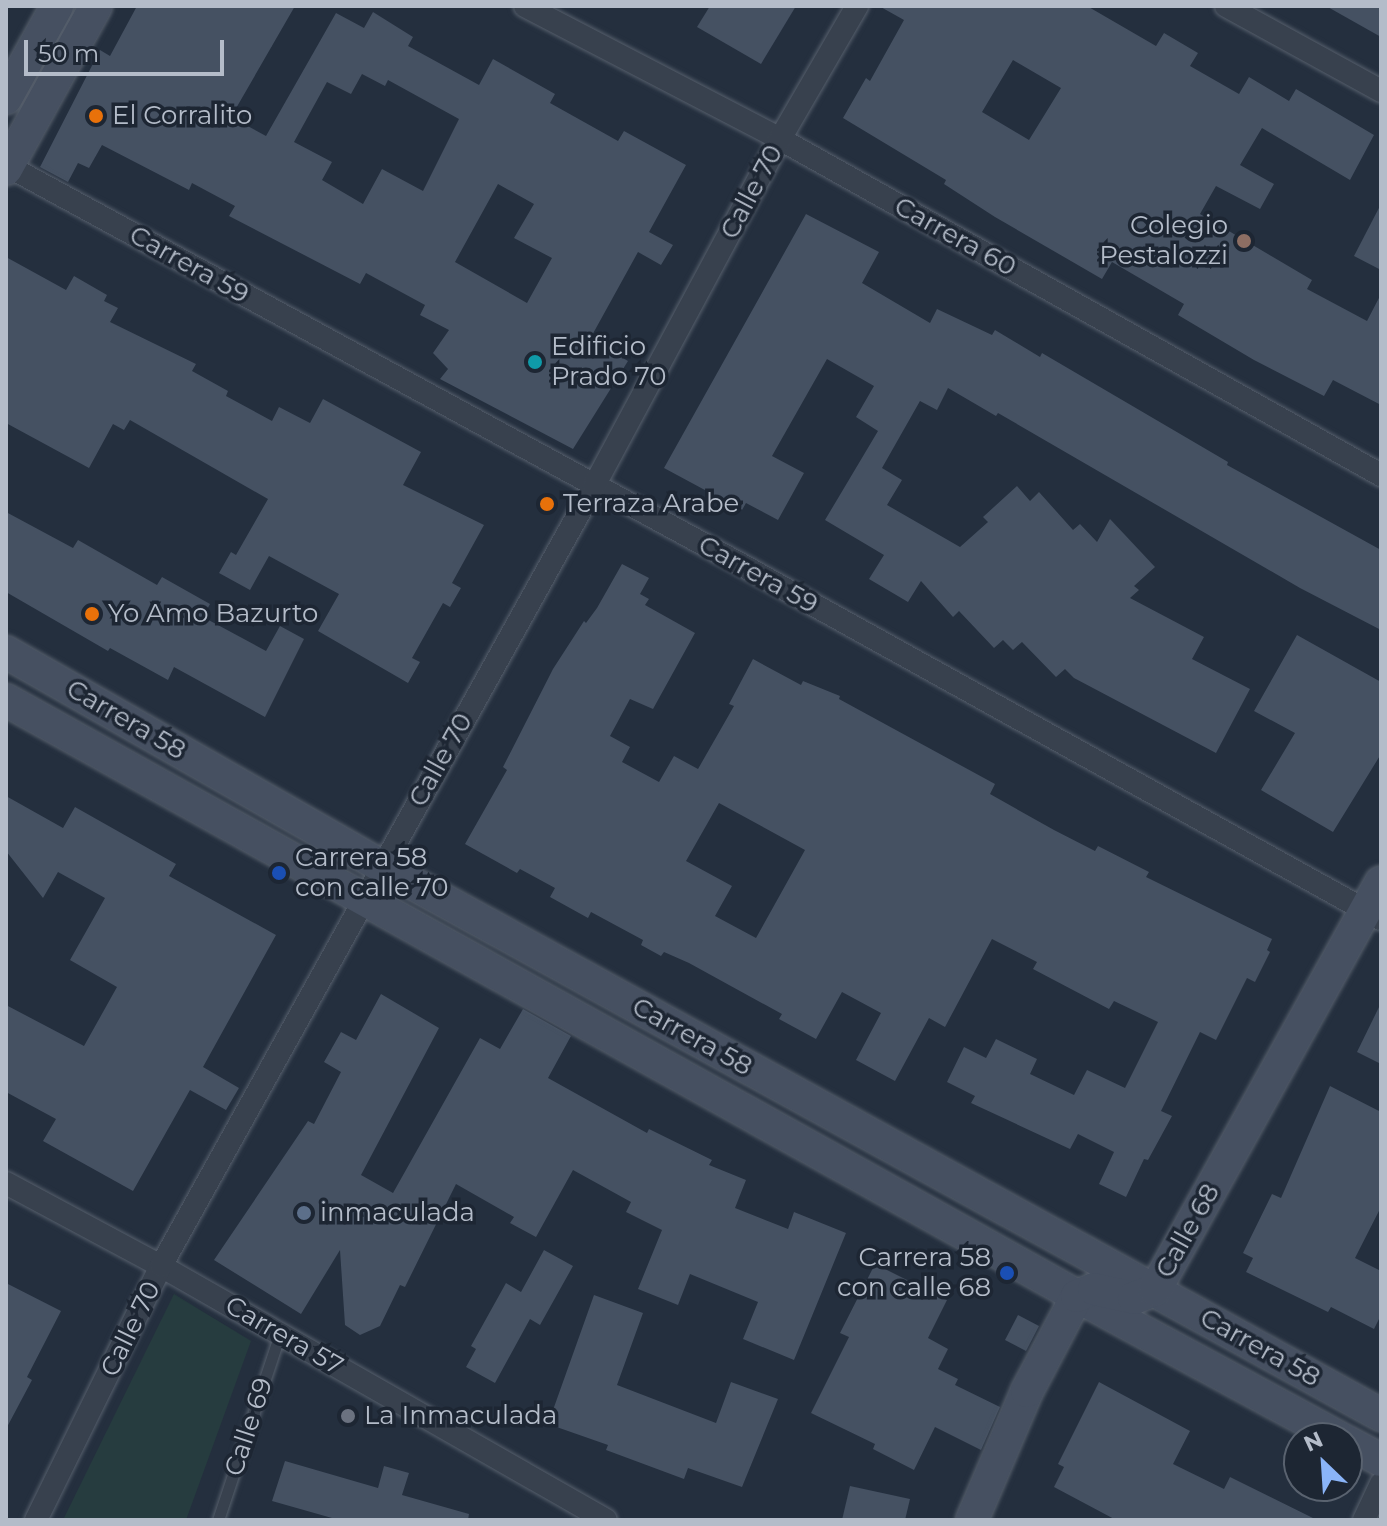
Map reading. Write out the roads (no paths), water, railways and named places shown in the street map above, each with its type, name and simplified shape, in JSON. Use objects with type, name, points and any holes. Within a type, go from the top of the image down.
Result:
[{"type":"street","points":[[6,98],[57,6]]},
{"type":"street","points":[[6,167],[96,6]]},
{"type":"street","name":"Carrera 60","points":[[525,6],[780,139],[1381,475]]},
{"type":"street","name":"Calle 70","points":[[36,1520],[161,1266],[594,486],[780,139],[857,6]]},
{"type":"street","points":[[1226,6],[1381,91]]},
{"type":"street","name":"Carrera 59","points":[[6,167],[1376,904]]},
{"type":"street","name":"Carrera 58","points":[[6,652],[383,867],[1381,1415]]},
{"type":"street","name":"Carrera 58","points":[[6,700],[1077,1296],[1310,1422]]},
{"type":"street","name":"Calle 68","points":[[1077,1296],[1094,1289],[1134,1298],[1155,1290],[1376,904]]},
{"type":"street","name":"Carrera 57","points":[[6,1183],[161,1266],[604,1519]]},
{"type":"street","points":[[972,1520],[1027,1391],[1077,1296]]},
{"type":"street","points":[[1366,1452],[1370,1437],[1381,1423]]},
{"type":"street","points":[[1364,1520],[1381,1484]]},
{"type":"lane","name":"Calle 69","points":[[218,1520],[280,1334]]},
{"type":"place","name":"El Corralito","points":[[96,116]]},
{"type":"place","name":"Colegio Pestalozzi","points":[[1244,241]]},
{"type":"place","name":"Edificio Prado 70","points":[[535,362]]},
{"type":"place","name":"Terraza Arabe","points":[[547,504]]},
{"type":"place","name":"Yo Amo Bazurto","points":[[92,614]]},
{"type":"place","name":"Carrera 58 con calle 70","points":[[279,873]]},
{"type":"place","name":"inmaculada","points":[[304,1213]]},
{"type":"place","name":"Carrera 58 con calle 68","points":[[1007,1273]]},
{"type":"place","name":"La Inmaculada","points":[[348,1416]]}]
